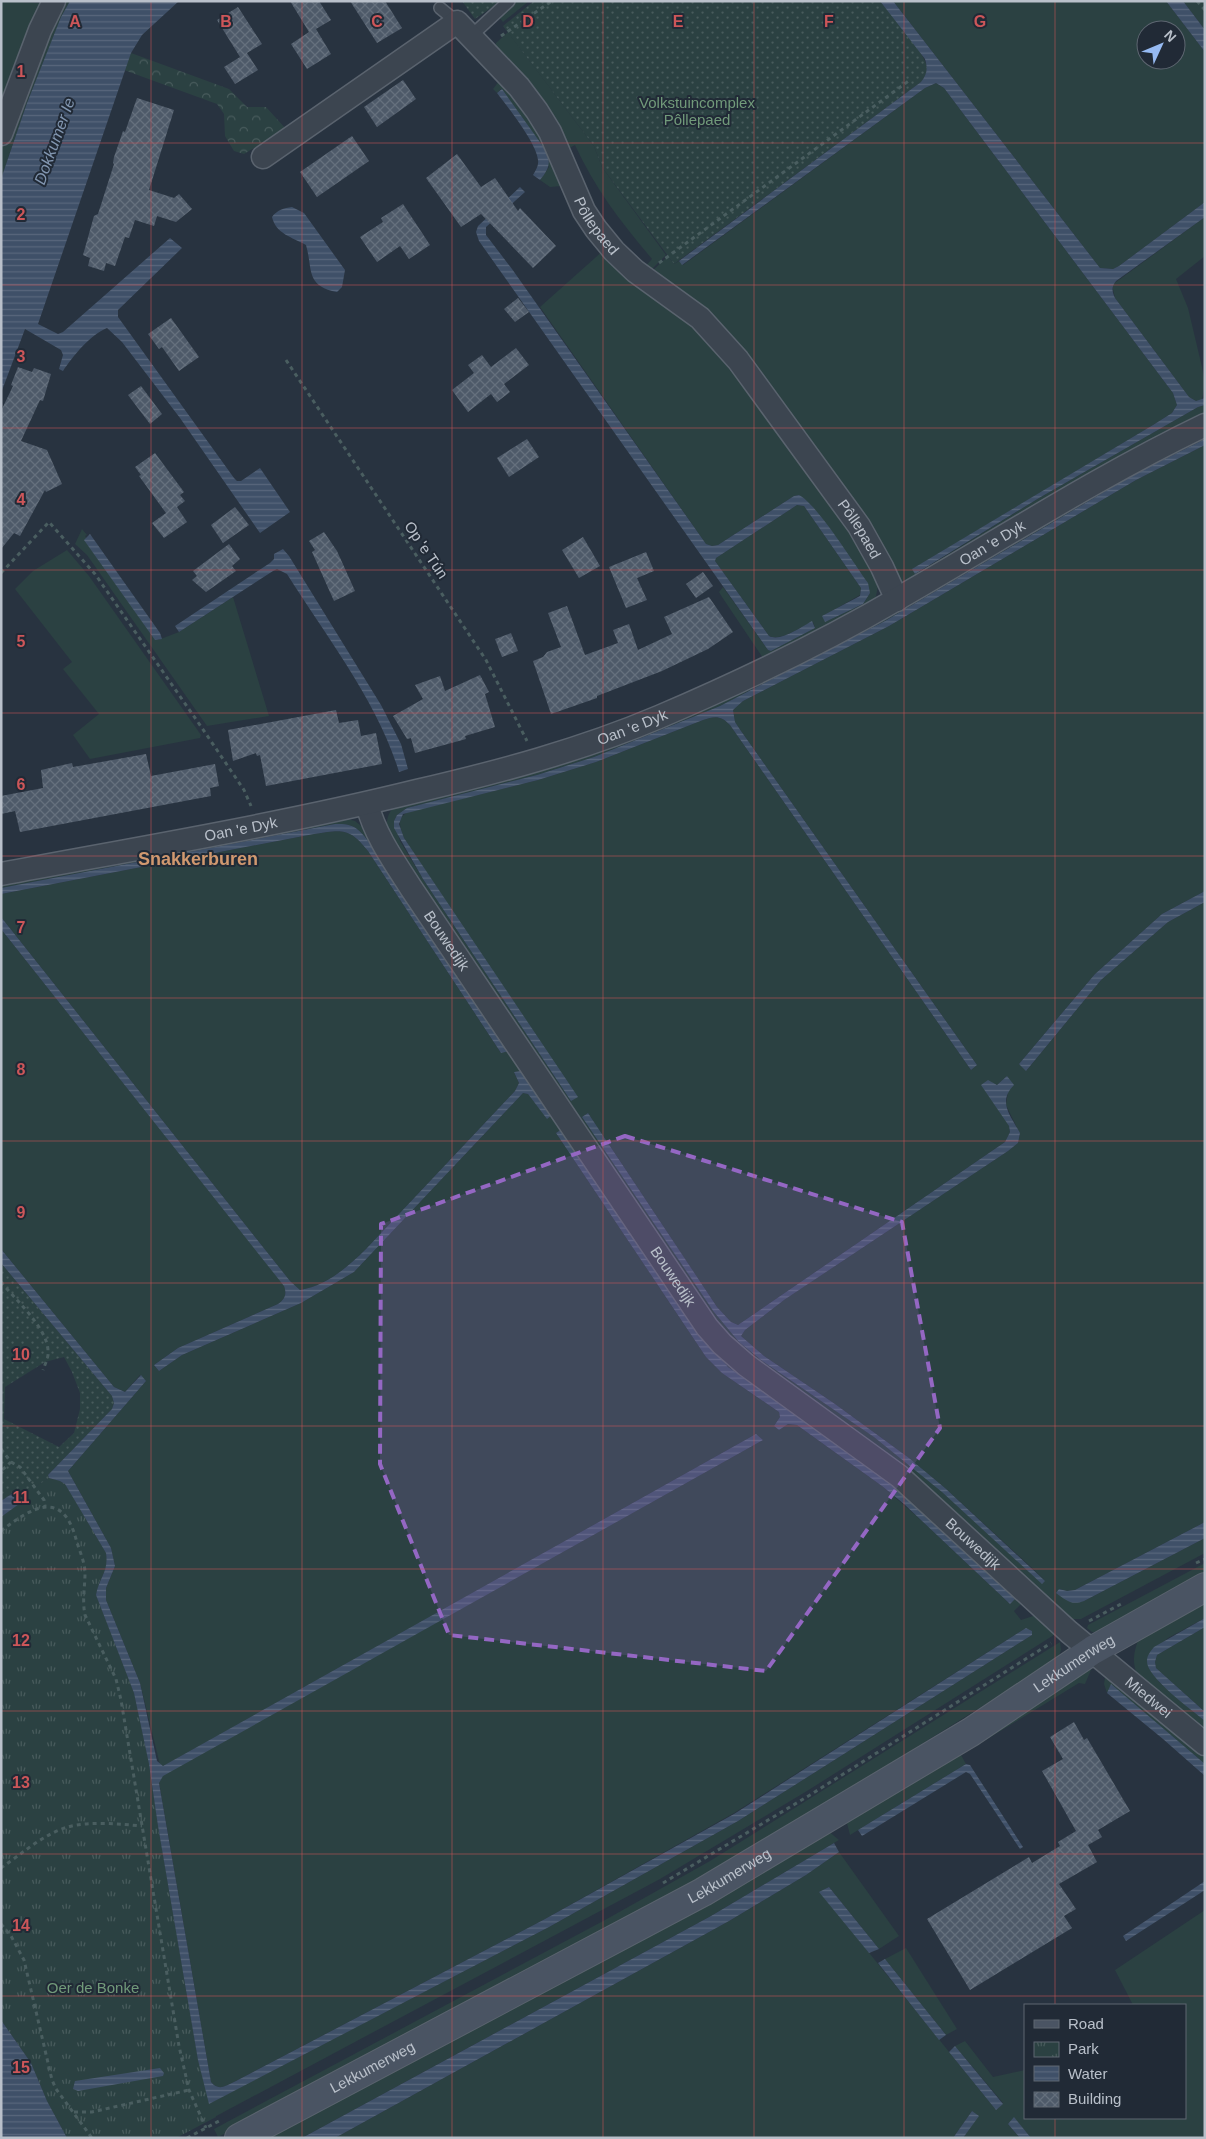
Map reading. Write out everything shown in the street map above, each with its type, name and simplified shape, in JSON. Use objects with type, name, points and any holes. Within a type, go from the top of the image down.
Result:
[{"type":"main road","name":"Lekkumerweg","points":[[231,2128],[703,1892],[971,1732],[1093,1650],[1196,1577]]},
{"type":"street","points":[[1,134],[40,30],[54,1]]},
{"type":"street","points":[[264,156],[456,23]]},
{"type":"street","name":"Pôllepaed","points":[[456,23],[519,87],[537,111],[550,132],[584,211],[614,251],[635,271],[700,318],[744,367],[859,526],[882,567],[897,600]]},
{"type":"street","name":"Oan 'e Dyk","points":[[1,874],[367,804],[501,771],[614,734],[694,702],[799,652],[897,600],[1066,500],[1205,425]]},
{"type":"street","name":"Bouwedijk","points":[[367,804],[372,822],[382,842],[410,888],[707,1327],[722,1344],[746,1365],[899,1476],[1069,1632],[1093,1650]]},
{"type":"street","name":"Miedwei","points":[[1093,1650],[1205,1744]]},
{"type":"lane","points":[[456,23],[509,1]]},
{"type":"path","points":[[507,31],[552,1]]},
{"type":"path","points":[[1197,1],[1205,10]]},
{"type":"path","points":[[667,256],[910,80]]},
{"type":"path","name":"Op 'e Tún","points":[[286,360],[486,660],[537,759]]},
{"type":"path","points":[[1,573],[49,522],[95,574],[202,728],[244,790],[257,826]]},
{"type":"path","points":[[1,1282],[36,1323],[47,1343],[49,1352],[44,1370]]},
{"type":"path","points":[[1,1450],[11,1462],[20,1467],[44,1500],[45,1506]]},
{"type":"path","points":[[1,1471],[11,1462]]},
{"type":"path","points":[[1,1531],[25,1514],[45,1506],[56,1509],[65,1515],[75,1535],[85,1571],[83,1605],[85,1615],[116,1679],[179,2046],[189,2090],[206,2128]]},
{"type":"path","points":[[1196,1577],[1205,1559]]},
{"type":"path","points":[[654,1888],[810,1795],[1069,1632],[1129,1600]]},
{"type":"path","points":[[1,1868],[53,1833],[68,1827],[84,1825],[142,1826]]},
{"type":"path","points":[[1,1924],[11,1936],[26,1965],[52,2080],[92,2138]]},
{"type":"path","points":[[74,2112],[92,2112],[189,2090]]},
{"type":"path","points":[[187,2138],[206,2128],[231,2128]]},
{"type":"highlighted area","points":[[625,1136],[902,1222],[940,1428],[766,1671],[449,1635],[380,1464],[381,1224]]},
{"type":"green space","points":[[1,1],[41,3],[23,44],[1,113]]},
{"type":"green space","points":[[60,1],[70,1],[61,18],[27,103],[1,179],[1,145]]},
{"type":"green space","points":[[462,1],[501,1],[475,19]]},
{"type":"green space","points":[[516,1],[529,1],[503,22],[499,17]]},
{"type":"green space","name":"Volkstuincomplex Pôllepaed","points":[[534,1],[880,1],[915,44],[925,62],[927,70],[921,82],[674,264],[602,167],[594,146],[503,26]]},
{"type":"green space","points":[[893,1],[1166,1],[1181,20],[1136,20],[1136,70],[1186,70],[1186,27],[1205,52],[1205,202],[1113,269],[1100,268]]},
{"type":"green space","points":[[1183,1],[1205,1],[1205,30]]},
{"type":"green space","points":[[508,32],[594,146],[602,167],[666,255],[648,273],[643,269],[652,259],[609,205],[575,145],[564,151],[494,52],[496,43]]},
{"type":"green space","points":[[131,53],[229,89],[247,107],[266,107],[286,129],[244,154],[234,151],[225,136],[224,114],[217,104],[124,70]]},
{"type":"green space","points":[[502,77],[531,112],[562,186],[550,187],[540,180],[549,167],[501,89],[497,93],[493,89]]},
{"type":"green space","points":[[936,83],[944,88],[1173,393],[1177,405],[1172,413],[1153,425],[913,569],[916,574],[1039,498],[1198,407],[1205,405],[1205,420],[905,584],[900,580],[762,384],[649,274],[668,256],[674,264],[679,261],[683,265],[925,88]]},
{"type":"green space","points":[[1205,217],[1205,256],[1176,279],[1188,308],[1205,383],[1202,400],[1196,401],[1189,397],[1115,298],[1112,285]]},
{"type":"green space","points":[[605,249],[697,323],[854,529],[878,586],[875,601],[765,661],[719,592],[723,587],[768,650],[771,651],[815,628],[813,622],[780,637],[769,636],[715,561],[716,558],[797,505],[804,506],[861,588],[860,595],[823,616],[825,622],[863,604],[870,593],[799,495],[794,496],[718,545],[706,544],[540,307]]},
{"type":"green space","points":[[1205,431],[1205,439],[1133,475],[885,621],[720,706],[594,757],[537,775],[407,808],[397,815],[394,821],[400,841],[423,879],[571,1101],[404,838],[400,827],[400,820],[408,812],[538,780],[596,762],[707,719],[720,718],[730,725],[971,1070],[977,1065],[741,731],[735,722],[733,710],[743,701],[889,626],[1136,480],[1205,445],[1205,891],[1162,914],[1095,974],[1019,1064],[1027,1070],[1101,980],[1168,922],[1205,902],[1205,1522],[1075,1590],[1059,1589],[1084,1601],[1205,1538],[1205,1553],[1081,1619],[1071,1619],[760,1365],[713,1322],[387,834],[388,817],[391,810],[397,804],[615,740]],"holes":[[[1007,1076],[1008,1091],[1006,1105],[1020,1134],[1018,1143],[784,1300],[745,1330],[741,1336],[764,1356],[835,1404],[909,1458],[945,1488],[1045,1580],[939,1488],[895,1453],[856,1424],[771,1367],[739,1342],[582,1117],[588,1113],[717,1307],[731,1322],[738,1325],[1005,1142],[1010,1132],[1009,1126],[990,1082],[997,1085]]]},
{"type":"green space","points":[[82,529],[158,640],[179,632],[233,597],[269,716],[207,726],[87,555],[75,544]]},
{"type":"green space","points":[[67,550],[89,576],[201,735],[200,738],[90,759],[73,735],[99,714],[63,669],[72,662],[15,589],[33,571]]},
{"type":"green space","points":[[340,817],[355,821],[370,833],[714,1345],[742,1369],[895,1482],[1024,1596],[1022,1603],[1014,1611],[1021,1620],[1039,1614],[1053,1626],[1057,1633],[807,1791],[660,1879],[207,2121],[194,2091],[181,2047],[118,1678],[86,1610],[85,1597],[88,1571],[74,1524],[64,1511],[50,1504],[31,1508],[1,1528],[1,1517],[19,1504],[18,1498],[49,1478],[65,1484],[106,1553],[105,1570],[96,1595],[134,1693],[149,1764],[198,2060],[210,2103],[549,1927],[738,1821],[1032,1635],[1032,1631],[1026,1628],[734,1813],[545,1919],[236,2081],[223,2087],[214,2085],[211,2082],[159,1782],[163,1775],[763,1440],[756,1434],[164,1766],[160,1765],[140,1683],[106,1600],[106,1588],[115,1566],[111,1548],[68,1471],[146,1381],[140,1375],[125,1392],[114,1387],[1,1249],[1,929],[284,1285],[285,1296],[278,1304],[178,1348],[154,1365],[159,1371],[182,1355],[301,1303],[354,1272],[523,1093],[528,1094],[547,1118],[552,1115],[521,1071],[514,1072],[519,1083],[515,1091],[366,1249],[344,1269],[328,1280],[300,1290],[290,1281],[1,917],[1,894],[314,834],[344,832],[350,834],[368,851],[501,1053],[508,1051],[373,847],[357,829],[348,825],[335,824],[1,888],[1,882]],"holes":[[[562,1129],[694,1327],[728,1367],[794,1412],[888,1481],[1016,1597],[1010,1604],[882,1486],[797,1425],[788,1424],[779,1430],[774,1426],[780,1417],[779,1412],[722,1373],[706,1357],[556,1133]]]},
{"type":"green space","points":[[1,1263],[112,1396],[114,1403],[112,1409],[48,1475],[49,1478],[18,1498],[13,1493],[1,1501]],"holes":[[[64,1357],[80,1393],[80,1409],[74,1433],[59,1447],[4,1419],[5,1387],[45,1362]]]},
{"type":"green space","name":"Oer de Bonke","points":[[49,1478],[65,1484],[106,1553],[108,1564],[100,1579],[96,1595],[134,1693],[149,1764],[198,2060],[209,2104],[216,2117],[176,2138],[67,2138],[47,2101],[31,2063],[1,2020],[1,1517],[19,1504],[18,1498]]},
{"type":"green space","points":[[1205,1563],[1205,1576],[1098,1632],[1092,1632],[1087,1628],[1088,1625]]},
{"type":"green space","points":[[1205,1597],[1205,1618],[1168,1638],[1149,1654],[1159,1682],[1205,1721],[1205,1737],[1138,1677],[1134,1658],[1139,1638]]},
{"type":"green space","points":[[1205,1627],[1205,1712],[1156,1668],[1155,1662],[1157,1655]]},
{"type":"green space","points":[[1060,1642],[1061,1650],[1058,1659],[716,1872],[218,2137],[214,2129],[605,1920],[710,1861]]},
{"type":"green space","points":[[1082,1669],[1091,1670],[1085,1684],[1079,1683],[961,1755],[966,1764],[850,1835],[846,1819]]},
{"type":"green space","points":[[1110,1675],[1205,1751],[1205,1764],[1111,1685],[1107,1693],[1104,1684],[1105,1678]]},
{"type":"green space","points":[[827,1830],[839,1840],[711,1916],[302,2138],[265,2138]]},
{"type":"green space","points":[[839,1852],[899,1936],[879,1949],[829,1887],[820,1892],[996,2110],[1003,2103],[955,2046],[965,2041],[993,2077],[1024,2070],[1024,2119],[1186,2119],[1186,2004],[1132,2004],[1115,1970],[1205,1910],[1205,2138],[1031,2138],[1014,2118],[1008,2124],[1020,2138],[963,2138],[978,2116],[972,2111],[953,2138],[335,2138],[729,1921],[806,1875]]},
{"type":"green space","points":[[906,1948],[957,2029],[946,2035],[885,1959]]},
{"type":"water","name":"Dokkumer Ie","points":[[70,1],[179,1],[142,35],[131,53],[38,324],[58,334],[63,332],[170,238],[182,248],[118,310],[118,317],[234,478],[237,481],[241,481],[260,468],[290,512],[260,533],[180,418],[122,342],[107,328],[88,341],[63,371],[59,369],[63,355],[61,350],[25,329],[1,393],[1,179],[27,103],[61,17]]},
{"type":"water","points":[[880,1],[893,1],[1100,268],[1113,269],[1119,266],[1205,202],[1205,217],[1116,281],[1112,289],[1115,298],[1189,397],[1196,401],[1205,398],[1205,405],[1198,407],[1039,498],[915,574],[912,569],[1153,425],[1172,413],[1177,405],[1173,393],[944,88],[936,83],[925,88],[682,265],[679,261],[921,82],[926,71],[925,59]]},
{"type":"water","points":[[1166,1],[1183,1],[1205,30],[1205,52],[1186,27],[1186,20],[1181,20]]},
{"type":"water","points":[[502,89],[547,152],[548,167],[540,180],[533,175],[538,160],[533,145],[497,93]]},
{"type":"water","points":[[520,187],[525,192],[486,227],[486,235],[706,544],[718,545],[794,496],[799,495],[807,501],[825,522],[868,583],[870,593],[863,604],[825,622],[822,616],[860,596],[861,588],[804,506],[797,505],[716,558],[715,561],[769,636],[779,637],[785,635],[812,621],[815,628],[771,651],[768,650],[479,241],[476,232],[478,226]]},
{"type":"water","points":[[292,207],[304,213],[345,270],[342,287],[337,292],[320,286],[315,281],[310,269],[306,245],[285,234],[274,223],[272,217],[276,213]]},
{"type":"water","points":[[1205,439],[1205,445],[1136,480],[889,626],[743,701],[733,710],[735,722],[741,731],[977,1065],[971,1070],[730,725],[720,718],[707,719],[596,762],[538,780],[403,814],[399,824],[404,838],[578,1097],[571,1101],[423,879],[394,828],[394,821],[397,815],[407,808],[537,775],[594,757],[720,706],[885,621],[1133,475]]},
{"type":"water","points":[[90,534],[160,633],[162,639],[155,640],[84,540]]},
{"type":"water","points":[[283,549],[381,705],[401,744],[408,769],[399,772],[390,746],[365,695],[287,574],[277,569],[179,632],[175,626],[270,563],[274,559],[274,554]]},
{"type":"water","points":[[335,824],[348,825],[357,829],[373,847],[509,1051],[501,1053],[368,851],[350,834],[344,832],[314,834],[1,894],[1,888]]},
{"type":"water","points":[[1205,891],[1205,902],[1168,922],[1101,980],[1026,1071],[1019,1064],[1095,974],[1162,914]]},
{"type":"water","points":[[1,917],[290,1281],[300,1290],[328,1280],[344,1269],[366,1249],[515,1091],[519,1083],[514,1072],[521,1071],[552,1115],[547,1119],[528,1094],[523,1093],[354,1272],[301,1303],[182,1355],[159,1371],[154,1365],[178,1348],[278,1304],[285,1296],[284,1286],[1,929]]},
{"type":"water","points":[[1007,1076],[1014,1085],[1006,1097],[1006,1103],[1007,1109],[1020,1133],[1018,1143],[784,1300],[745,1330],[741,1336],[764,1356],[835,1404],[909,1458],[945,1488],[1045,1581],[1042,1584],[942,1492],[874,1437],[761,1360],[739,1342],[714,1312],[582,1117],[588,1113],[717,1307],[731,1322],[738,1325],[1005,1142],[1010,1132],[1009,1126],[981,1085],[988,1080],[997,1085]]},
{"type":"water","points":[[562,1129],[694,1327],[728,1367],[794,1412],[888,1481],[1017,1597],[1010,1604],[904,1504],[882,1486],[797,1425],[788,1424],[779,1430],[774,1426],[780,1417],[779,1412],[722,1373],[706,1357],[556,1133]]},
{"type":"water","points":[[1,1249],[114,1387],[125,1392],[141,1375],[146,1381],[68,1471],[111,1548],[115,1566],[106,1588],[106,1600],[140,1683],[157,1761],[163,1766],[756,1434],[763,1440],[163,1776],[159,1783],[211,2082],[217,2087],[223,2087],[236,2081],[545,1919],[734,1814],[1026,1628],[1032,1631],[1032,1635],[738,1821],[549,1927],[209,2104],[198,2060],[149,1764],[134,1693],[96,1595],[105,1570],[106,1553],[65,1484],[49,1478],[48,1475],[112,1409],[114,1403],[112,1396],[1,1263]]},
{"type":"water","points":[[13,1493],[18,1498],[19,1504],[1,1517],[1,1501]]},
{"type":"water","points":[[1205,1522],[1205,1538],[1084,1601],[1072,1603],[1056,1593],[1059,1589],[1075,1590]]},
{"type":"water","points":[[1205,1618],[1205,1627],[1157,1655],[1155,1662],[1156,1668],[1205,1712],[1205,1721],[1161,1684],[1149,1668],[1147,1661],[1148,1655],[1154,1647]]},
{"type":"water","points":[[1111,1684],[1205,1764],[1205,1776],[1107,1693]]},
{"type":"water","points":[[966,1764],[970,1765],[1023,1847],[1020,1849],[970,1774],[966,1772],[862,1836],[858,1830]]},
{"type":"water","points":[[834,1843],[839,1852],[806,1875],[729,1921],[335,2138],[302,2138],[711,1916]]},
{"type":"water","points":[[1205,1881],[1205,1890],[1126,1941],[1123,1936]]},
{"type":"water","points":[[829,1887],[879,1949],[869,1953],[819,1892]]},
{"type":"water","points":[[885,1959],[946,2035],[939,2040],[878,1963]]},
{"type":"water","points":[[1,2020],[31,2063],[47,2101],[67,2138],[1,2138]]},
{"type":"water","points":[[955,2046],[1003,2104],[996,2110],[949,2052]]},
{"type":"water","points":[[160,2068],[164,2073],[163,2076],[78,2091],[73,2089],[75,2081]]},
{"type":"water","points":[[972,2111],[979,2116],[963,2138],[953,2138]]},
{"type":"water","points":[[1014,2117],[1031,2138],[1020,2138],[1008,2124]]},
{"type":"building","points":[[290,1],[319,1],[331,20],[316,29],[331,54],[307,69],[291,44],[309,32]]},
{"type":"building","points":[[350,1],[385,1],[402,28],[377,43]]},
{"type":"building","points":[[238,7],[262,44],[247,53],[258,70],[235,84],[224,67],[240,57],[217,20]]},
{"type":"building","points":[[403,80],[416,99],[377,127],[364,107]]},
{"type":"building","points":[[137,98],[174,110],[149,190],[174,198],[179,194],[192,209],[176,222],[157,216],[154,226],[135,220],[129,238],[125,237],[115,266],[106,263],[104,271],[88,266],[90,258],[83,255],[94,216],[98,214],[114,164],[114,157]]},
{"type":"building","points":[[352,136],[369,161],[317,197],[300,172]]},
{"type":"building","points":[[457,154],[481,187],[495,178],[518,211],[520,208],[556,246],[533,268],[481,214],[461,227],[426,178]]},
{"type":"building","points":[[403,204],[430,245],[409,259],[400,246],[377,262],[360,237],[383,222],[381,218]]},
{"type":"building","points":[[518,298],[529,312],[515,322],[504,309]]},
{"type":"building","points":[[171,318],[199,357],[179,371],[162,347],[159,349],[148,334]]},
{"type":"building","points":[[516,348],[529,365],[504,384],[510,392],[497,402],[491,394],[468,412],[452,390],[474,373],[468,365],[482,355],[491,367]]},
{"type":"building","points":[[18,367],[32,372],[34,368],[51,374],[43,401],[40,400],[21,441],[47,450],[62,484],[46,492],[45,490],[20,536],[14,533],[1,549],[1,411],[13,386],[11,385]]},
{"type":"building","points":[[141,386],[162,414],[150,424],[128,395]]},
{"type":"building","points":[[527,439],[539,457],[509,477],[497,458]]},
{"type":"building","points":[[155,453],[184,492],[180,495],[185,501],[177,507],[187,522],[164,538],[152,523],[166,513],[139,476],[141,475],[135,467]]},
{"type":"building","points":[[235,507],[249,525],[223,543],[211,525]]},
{"type":"building","points":[[324,532],[337,551],[355,591],[334,601],[312,552],[315,550],[309,541]]},
{"type":"building","points":[[583,537],[600,566],[579,578],[562,550]]},
{"type":"building","points":[[229,544],[240,559],[232,566],[236,571],[206,592],[192,580],[197,576],[193,571]]},
{"type":"building","points":[[646,552],[654,571],[637,578],[647,600],[626,608],[609,567]]},
{"type":"building","points":[[703,572],[713,586],[696,598],[686,584]]},
{"type":"building","points":[[709,597],[733,632],[708,649],[662,671],[597,696],[597,698],[551,714],[533,661],[543,657],[547,652],[561,647],[548,613],[567,606],[585,655],[618,643],[613,630],[629,624],[638,650],[672,634],[664,617]]},
{"type":"building","points":[[511,633],[518,651],[502,657],[495,639]]},
{"type":"building","points":[[480,675],[489,692],[485,694],[495,727],[465,736],[466,739],[415,753],[411,738],[407,739],[393,716],[423,699],[415,685],[440,676],[445,691]]},
{"type":"building","points":[[336,710],[339,723],[358,720],[361,736],[376,733],[382,764],[266,786],[260,755],[257,756],[256,753],[233,761],[228,730]]},
{"type":"building","points":[[146,754],[151,776],[215,764],[219,786],[210,788],[211,796],[20,832],[15,811],[1,814],[1,796],[43,788],[41,770],[72,763],[73,767]]},
{"type":"building","points":[[1074,1722],[1084,1740],[1087,1738],[1130,1811],[1098,1830],[1102,1837],[1088,1845],[1097,1862],[1059,1884],[1076,1909],[1064,1916],[1072,1928],[970,1990],[927,1919],[1029,1857],[1032,1863],[1060,1846],[1058,1842],[1076,1831],[1042,1771],[1063,1759],[1050,1737]]},
{"type":"district","name":"Snakkerburen","points":[[198,859]]}]
